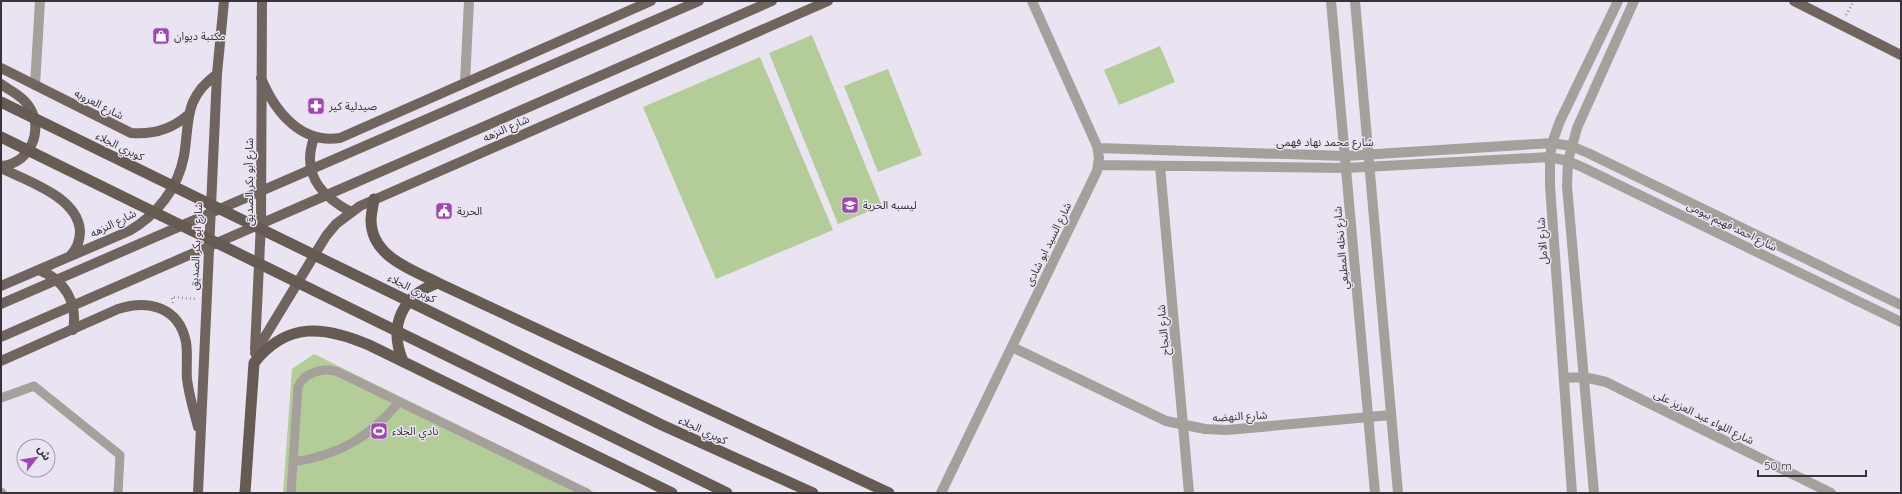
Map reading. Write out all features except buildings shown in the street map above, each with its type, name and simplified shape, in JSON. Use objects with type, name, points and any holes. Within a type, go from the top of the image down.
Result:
[{"type":"highway","name":"كوبري الجلاء","points":[[1,102],[662,425],[813,493]]},
{"type":"highway","points":[[1,137],[727,493]]},
{"type":"highway","points":[[374,199],[371,220],[372,229],[383,251],[396,261],[438,283],[889,493]]},
{"type":"highway","points":[[403,361],[399,352],[396,332],[401,313],[412,297],[429,286],[438,283]]},
{"type":"highway","points":[[245,493],[255,358],[286,336],[302,331],[319,330],[336,332],[403,361],[672,493]]},
{"type":"main road","name":"شارع ابو بكر الصديق","points":[[198,493],[217,74],[224,1]]},
{"type":"main road","name":"شارع أبو بكر الصديق","points":[[255,358],[261,230],[262,1]]},
{"type":"main road","points":[[261,78],[269,96],[280,111],[300,130],[314,138],[332,139],[349,135],[465,82],[651,1]]},
{"type":"main road","points":[[1,304],[700,1]]},
{"type":"main road","points":[[1,337],[772,1]]},
{"type":"main road","name":"شارع النزهه","points":[[255,358],[320,245],[336,224],[351,212],[374,199],[828,1]]},
{"type":"main road","points":[[1794,1],[1901,55]]},
{"type":"main road","name":"شارع العروبه","points":[[1,68],[131,133],[149,134],[162,131],[174,126],[188,115]]},
{"type":"main road","name":"شارع النزهه","points":[[1,286],[136,227],[160,206],[174,185],[182,163],[188,115],[193,101],[201,89],[217,74]]},
{"type":"main road","points":[[1,84],[24,99],[34,118],[36,130],[34,138],[26,153],[13,163],[1,167]]},
{"type":"main road","points":[[314,138],[310,148],[310,158],[314,178],[325,196],[351,212]]},
{"type":"main road","points":[[1,167],[56,196],[73,211],[78,222],[80,235],[77,247],[69,257]]},
{"type":"main road","points":[[39,270],[54,277],[66,290],[70,297],[74,313],[72,330]]},
{"type":"main road","points":[[1,361],[118,309],[137,304],[162,310],[176,320],[185,340],[188,387],[201,436]]},
{"type":"street","points":[[35,85],[40,1]]},
{"type":"street","points":[[465,82],[469,1]]},
{"type":"street","name":"شارع السيد ابو شادى","points":[[941,493],[1097,171],[1098,148],[1032,1]]},
{"type":"street","name":"شارع نخله المطيعي","points":[[1331,1],[1375,493]]},
{"type":"street","points":[[1355,1],[1398,493]]},
{"type":"street","name":"شارع الامل","points":[[1572,493],[1550,186],[1550,157],[1552,143],[1560,121],[1618,1]]},
{"type":"street","points":[[1594,493],[1568,186],[1568,161],[1577,128],[1634,1]]},
{"type":"street","name":"شارع محمد نهاد فهمى","points":[[1098,148],[1345,156],[1552,143]]},
{"type":"street","name":"شارع احمد فهيم بيومى","points":[[1552,143],[1571,146],[1588,153],[1901,305]]},
{"type":"street","points":[[1098,165],[1346,168],[1550,157]]},
{"type":"street","name":"شارع احمد فهيم بيومى","points":[[1550,157],[1568,161],[1901,322]]},
{"type":"street","name":"شارع النجاح","points":[[1160,166],[1189,493]]},
{"type":"street","name":"شارع النهضه","points":[[1012,347],[1148,413],[1184,426],[1227,430],[1391,416]]},
{"type":"street","name":"شارع اللواء عبد العزيز على","points":[[1564,378],[1584,378],[1606,382],[1830,493]]},
{"type":"lane","points":[[291,493],[297,394],[303,378],[321,370],[333,370],[577,491],[587,493]]},
{"type":"lane","points":[[1,398],[34,386],[114,450],[120,455],[118,493]]},
{"type":"lane","points":[[293,462],[334,452],[352,443],[370,432],[386,418],[399,402]]},
{"type":"path","points":[[1842,24],[1854,1]]},
{"type":"path","points":[[176,320],[172,297],[207,300]]},
{"type":"green space","points":[[812,35],[882,206],[838,224],[769,53]]},
{"type":"green space","points":[[1160,46],[1175,82],[1119,105],[1104,70]]},
{"type":"green space","points":[[760,57],[833,230],[716,279],[643,107]]},
{"type":"green space","points":[[888,69],[922,155],[878,172],[844,86]]},
{"type":"green space","name":"نادي الجلاء","points":[[314,354],[596,493],[283,493],[292,369]]},
{"type":"place","name":"مكتبة ديوان","points":[[161,36]]},
{"type":"place","name":"صيدلية كير","points":[[316,106]]},
{"type":"place","name":"ليسبه الحرية","points":[[850,205]]},
{"type":"place","name":"الحرية","points":[[444,211]]},
{"type":"place","name":"نادي الجلاء","points":[[379,431]]}]
